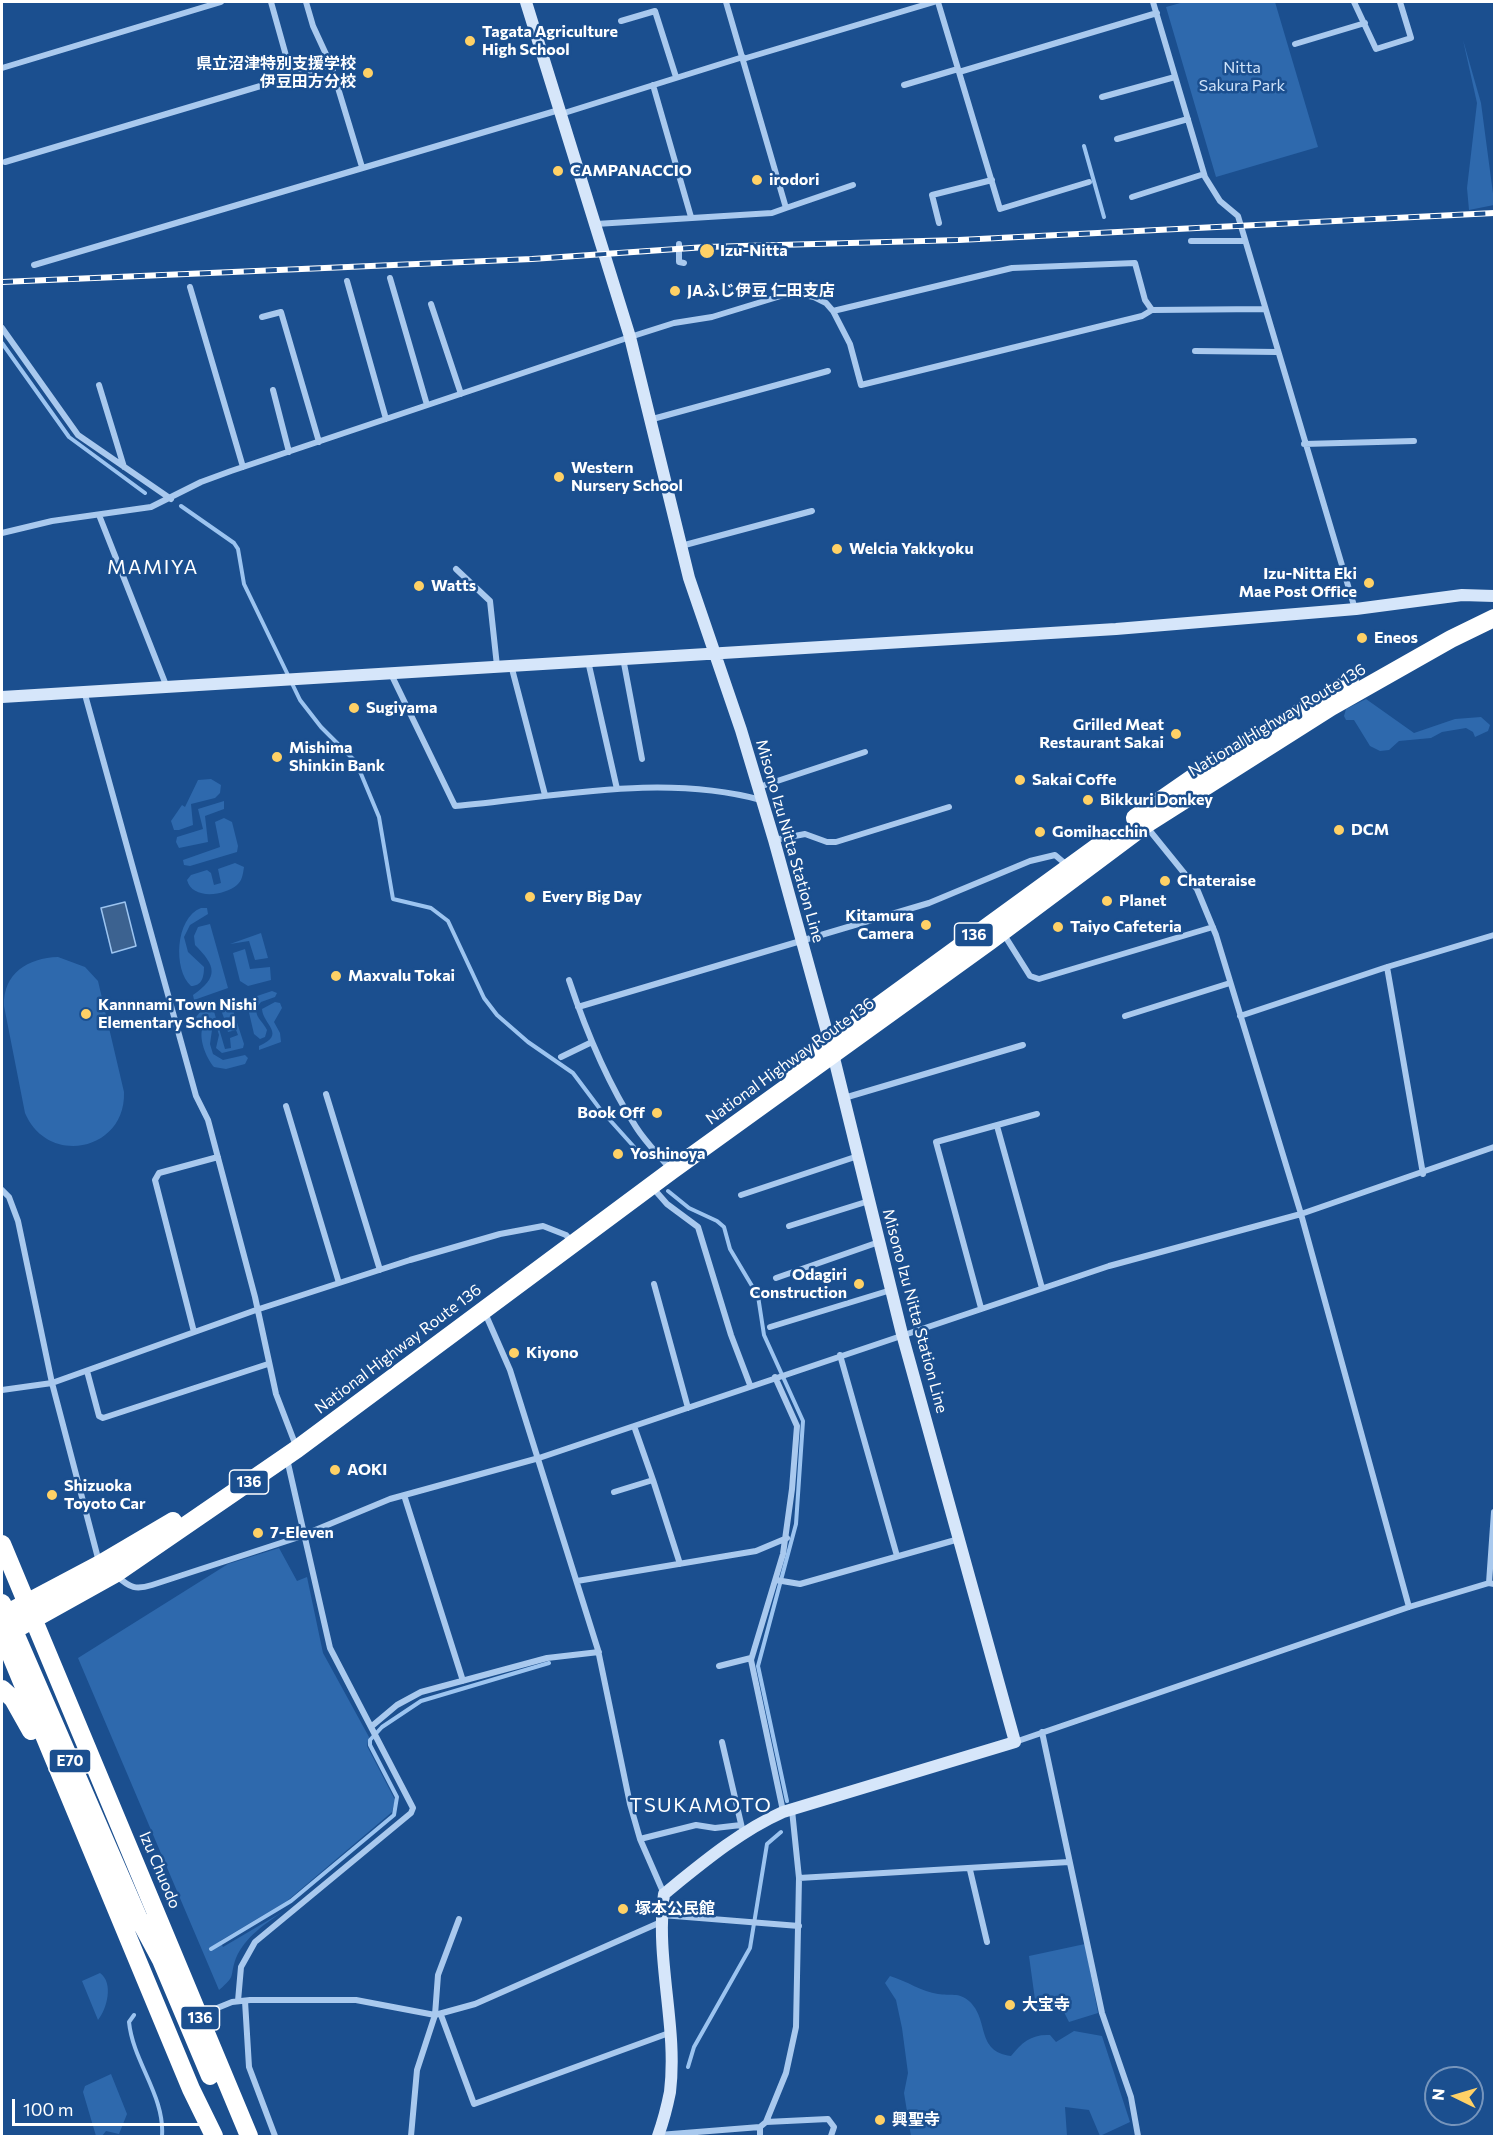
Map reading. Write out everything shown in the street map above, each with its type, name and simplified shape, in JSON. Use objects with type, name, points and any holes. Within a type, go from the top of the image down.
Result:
[{"type":"highway","name":"National Highway Route 136","points":[[292,1447],[668,1166],[1072,872],[1210,766],[1307,707],[1446,629],[1494,605]]},
{"type":"highway","name":"National Highway Route 136","points":[[831,1048],[1002,932],[1072,872],[1331,707],[1451,639],[1494,618]]},
{"type":"highway","name":"National Highway Route 136","points":[[2,1635],[30,1611],[107,1569],[162,1528],[292,1447],[484,1309],[570,1239],[651,1186],[668,1166]]},
{"type":"highway","name":"136","points":[[2,1544],[30,1611]]},
{"type":"highway","name":"E70","points":[[2,1603],[139,1919]]},
{"type":"highway","name":"National Highway Route 136","points":[[2,1616],[30,1611]]},
{"type":"highway","name":"Izu Chuodo","points":[[30,1611],[249,2136]]},
{"type":"highway","name":"136","points":[[2,1635],[191,2089],[214,2136]]},
{"type":"highway","points":[[2,1689],[21,1711],[45,1755],[74,1823],[95,1855]]},
{"type":"highway","points":[[139,1919],[153,1963],[226,2136]]},
{"type":"highway","points":[[139,1919],[161,1959],[236,2136]]},
{"type":"highway","points":[[191,2089],[206,2136]]},
{"type":"main road","name":"Misono Izu Nitta Station Line","points":[[526,2],[630,337],[648,420],[681,546],[763,800],[831,1048],[902,1334],[1015,1742]]},
{"type":"main road","points":[[2,697],[166,685],[391,674],[714,652],[1104,630],[1356,609],[1462,596],[1494,596]]},
{"type":"main road","points":[[658,2136],[670,2090],[669,2033],[661,1918],[664,1894],[743,1830],[765,1820],[1015,1742]]},
{"type":"street","points":[[2,68],[221,2]]},
{"type":"street","points":[[271,2],[292,77]]},
{"type":"street","points":[[306,2],[313,26],[332,65],[362,167]]},
{"type":"street","points":[[726,2],[786,208]]},
{"type":"street","points":[[34,265],[362,167],[560,112],[936,2],[959,70],[1000,209],[1089,182]]},
{"type":"street","points":[[1153,2],[1204,174],[1220,201],[1238,216],[1276,352],[1356,609]]},
{"type":"street","points":[[1354,2],[1376,49],[1411,38],[1400,2]]},
{"type":"street","points":[[621,21],[655,11],[676,77]]},
{"type":"street","points":[[904,86],[1156,13]]},
{"type":"street","points":[[1295,44],[1365,23]]},
{"type":"street","points":[[5,162],[332,65]]},
{"type":"street","points":[[1102,97],[1175,77]]},
{"type":"street","points":[[653,85],[691,217]]},
{"type":"street","points":[[1117,139],[1188,119]]},
{"type":"street","points":[[1132,197],[1204,174]]},
{"type":"street","points":[[939,224],[932,195],[992,180]]},
{"type":"street","points":[[595,225],[772,213],[852,185]]},
{"type":"street","points":[[1191,240],[1245,241]]},
{"type":"street","points":[[679,244],[679,262],[684,263]]},
{"type":"street","points":[[833,311],[1012,268],[1135,263],[1145,300],[1152,310]]},
{"type":"street","points":[[390,278],[427,405]]},
{"type":"street","points":[[347,281],[386,419]]},
{"type":"street","points":[[190,287],[243,467]]},
{"type":"street","points":[[2,533],[52,521],[151,507],[201,482],[243,467],[630,337],[674,323],[712,317],[793,293],[814,297],[826,303],[833,311],[850,344],[861,385],[1142,316],[1152,310],[1265,309]]},
{"type":"street","points":[[430,304],[460,394]]},
{"type":"street","points":[[262,317],[281,312],[319,441]]},
{"type":"street","points":[[2,328],[78,435],[171,499]]},
{"type":"street","points":[[1195,351],[1276,352]]},
{"type":"street","points":[[648,420],[828,371]]},
{"type":"street","points":[[99,384],[124,467]]},
{"type":"street","points":[[273,390],[290,452]]},
{"type":"street","points":[[1304,444],[1414,441]]},
{"type":"street","points":[[681,546],[812,511]]},
{"type":"street","points":[[99,515],[166,685]]},
{"type":"street","points":[[456,569],[490,601],[497,666]]},
{"type":"street","points":[[623,658],[642,759]]},
{"type":"street","points":[[588,660],[617,789]]},
{"type":"street","points":[[512,665],[545,795]]},
{"type":"street","points":[[391,674],[454,806],[545,795],[652,787],[734,792],[763,800]]},
{"type":"street","points":[[84,691],[196,1096],[208,1120],[255,1297],[268,1364],[292,1447],[306,1534],[330,1648],[413,1808],[411,1813],[255,1942],[241,1967],[241,2001],[249,2067],[275,2136]]},
{"type":"street","points":[[759,787],[865,752]]},
{"type":"street","points":[[774,840],[806,834],[827,842],[836,842],[949,807]]},
{"type":"street","points":[[1145,825],[1197,889],[1213,927],[1301,1214],[1409,1607]]},
{"type":"street","points":[[578,1007],[929,903],[1030,861],[1055,855],[1072,872]]},
{"type":"street","points":[[1002,932],[1030,976],[1039,979],[1213,927]]},
{"type":"street","points":[[1240,1016],[1387,967],[1494,935]]},
{"type":"street","points":[[1387,967],[1423,1174]]},
{"type":"street","points":[[569,980],[592,1042],[635,1125],[668,1166]]},
{"type":"street","points":[[1125,1016],[1230,983]]},
{"type":"street","points":[[561,1057],[592,1042]]},
{"type":"street","points":[[844,1098],[1023,1044]]},
{"type":"street","points":[[326,1094],[380,1270]]},
{"type":"street","points":[[286,1106],[339,1283]]},
{"type":"street","points":[[981,1308],[936,1142],[1037,1114]]},
{"type":"street","points":[[998,1126],[1042,1288]]},
{"type":"street","points":[[2,1190],[9,1197],[18,1221],[52,1383],[107,1569],[127,1586],[137,1589],[306,1534],[404,1495],[539,1458],[750,1385],[1109,1266],[1301,1214],[1423,1174],[1494,1147]]},
{"type":"street","points":[[741,1195],[858,1155]]},
{"type":"street","points":[[194,1332],[155,1180],[159,1173],[218,1157]]},
{"type":"street","points":[[651,1186],[667,1204],[698,1227],[731,1335],[750,1385]]},
{"type":"street","points":[[789,1226],[869,1201]]},
{"type":"street","points":[[2,1390],[52,1383],[256,1310],[380,1270],[529,1227],[543,1226],[570,1239]]},
{"type":"street","points":[[776,1278],[879,1242]]},
{"type":"street","points":[[654,1284],[688,1408]]},
{"type":"street","points":[[771,1328],[891,1290]]},
{"type":"street","points":[[484,1309],[510,1370],[599,1652],[640,1839],[664,1894]]},
{"type":"street","points":[[840,1355],[897,1556]]},
{"type":"street","points":[[87,1371],[99,1416],[103,1418],[268,1364]]},
{"type":"street","points":[[760,2136],[786,2073],[796,2027],[799,1926],[799,1878],[788,1811],[752,1658],[787,1538],[796,1426],[775,1377]]},
{"type":"street","points":[[634,1426],[680,1564]]},
{"type":"street","points":[[614,1492],[653,1480]]},
{"type":"street","points":[[404,1495],[463,1681]]},
{"type":"street","points":[[1015,1742],[1409,1607],[1492,1583],[1494,1512]]},
{"type":"street","points":[[577,1581],[756,1551],[787,1538]]},
{"type":"street","points":[[776,1580],[800,1584],[960,1539]]},
{"type":"street","points":[[372,1726],[396,1705],[421,1692],[547,1658],[599,1652]]},
{"type":"street","points":[[719,1666],[752,1658]]},
{"type":"street","points":[[1042,1732],[1102,2013],[1131,2097],[1138,2136]]},
{"type":"street","points":[[640,1839],[696,1825],[743,1830],[722,1742]]},
{"type":"street","points":[[799,1878],[970,1870],[1069,1862]]},
{"type":"street","points":[[970,1870],[987,1942]]},
{"type":"street","points":[[199,2015],[241,2001],[356,2000],[438,2015],[475,2004],[661,1918],[799,1926]]},
{"type":"street","points":[[411,2136],[417,2070],[438,2015],[438,1975],[459,1919]]},
{"type":"street","points":[[438,2015],[474,2104],[669,2033]]},
{"type":"street","points":[[658,2136],[828,2119],[834,2127],[831,2136]]},
{"type":"green space","name":"Nitta Sakura Park","points":[[1184,2],[1275,2],[1318,147],[1216,177],[1166,7]]},
{"type":"green space","points":[[1463,40],[1481,103],[1494,201],[1494,205],[1469,210],[1467,188],[1477,103]]},
{"type":"green space","points":[[1366,699],[1414,733],[1455,719],[1481,717],[1490,725],[1488,731],[1475,737],[1473,732],[1466,728],[1442,732],[1431,738],[1399,741],[1389,750],[1380,751],[1370,746],[1354,720],[1346,720],[1344,716],[1346,709]]},
{"type":"green space","points":[[211,779],[221,785],[220,793],[215,798],[191,804],[193,825],[174,830],[171,821],[182,805],[185,807],[198,780]]},
{"type":"green space","points":[[224,801],[224,809],[205,816],[208,842],[179,848],[176,842],[177,837],[203,829],[198,809]]},
{"type":"green space","points":[[224,818],[232,822],[238,846],[237,852],[190,866],[184,865],[183,860],[220,847],[215,822]]},
{"type":"green space","points":[[235,863],[244,867],[242,877],[237,885],[224,892],[209,894],[195,891],[187,880],[191,875],[207,870],[211,873],[214,885],[221,883],[218,869]]},
{"type":"green space","points":[[201,908],[207,908],[208,914],[190,925],[184,937],[188,952],[204,967],[202,980],[195,986],[191,986],[181,968],[180,945],[186,922]]},
{"type":"green space","points":[[210,924],[228,988],[194,1000],[193,995],[207,983],[212,971],[207,959],[195,945],[194,936],[198,927]]},
{"type":"green space","points":[[261,933],[268,958],[255,960],[249,941],[230,944]]},
{"type":"green space","points":[[245,949],[250,969],[270,967],[271,980],[248,986],[240,981],[233,953]]},
{"type":"green space","points":[[58,957],[85,967],[98,981],[124,1092],[121,1112],[113,1128],[100,1139],[84,1145],[67,1146],[50,1141],[36,1130],[25,1113],[4,1006],[8,985],[19,969],[37,960]]},
{"type":"green space","points":[[272,991],[277,993],[275,997],[261,1002],[257,1010],[258,1017],[267,1030],[265,1037],[260,1039],[254,1034],[247,1004],[254,997]]},
{"type":"green space","points":[[275,1002],[280,1003],[282,1008],[274,1022],[280,1033],[281,1042],[259,1050],[259,1046],[267,1042],[273,1033],[262,1009]]},
{"type":"green space","points":[[231,1004],[244,1044],[243,1048],[222,1053],[216,1048],[219,1035],[216,1025],[198,1020],[196,1017],[201,1011],[213,1008],[225,1049],[231,1048],[230,1038],[238,1035],[236,1030],[228,1032],[226,1026],[235,1021],[233,1017],[224,1018],[221,1010],[223,1006]]},
{"type":"green space","points":[[203,1027],[212,1030],[210,1044],[213,1054],[223,1060],[245,1055],[248,1058],[245,1064],[226,1069],[214,1067],[204,1047],[201,1036]]},
{"type":"green space","points":[[279,1548],[297,1581],[307,1577],[323,1653],[369,1737],[367,1746],[395,1800],[392,1812],[287,1901],[220,1941],[223,1947],[284,1911],[245,1943],[236,1958],[230,1978],[219,1990],[78,1658],[228,1564]]},
{"type":"green space","points":[[1085,1944],[1098,2013],[1069,2022],[1062,2008],[1036,2007],[1029,1956]]},
{"type":"green space","points":[[100,1973],[107,1983],[108,1996],[98,2020],[82,1981]]},
{"type":"green space","points":[[890,1976],[932,1993],[958,1995],[965,1998],[975,2009],[987,2041],[1000,2053],[1011,2056],[1023,2043],[1038,2036],[1050,2035],[1056,2042],[1074,2031],[1102,2036],[1130,2122],[1100,2136],[1089,2110],[1065,2107],[1067,2136],[911,2136],[904,2093],[908,2073],[902,2028],[896,2000],[885,1983]]},
{"type":"green space","points":[[111,2074],[127,2114],[119,2134],[106,2131],[102,2136],[96,2136],[83,2092],[85,2086]]},
{"type":"shaded area","points":[[125,902],[136,946],[112,953],[101,908]]},
{"type":"waterway","points":[[1084,146],[1104,217]]},
{"type":"waterway","points":[[2,343],[69,437],[145,493]]},
{"type":"waterway","points":[[181,506],[234,543],[238,549],[244,584],[300,700],[321,727],[353,759],[359,769],[379,817],[393,899],[431,908],[448,921],[484,998],[497,1015],[528,1042],[573,1073],[600,1109],[644,1158]]},
{"type":"waterway","points":[[668,1191],[689,1208],[717,1221],[724,1227],[730,1249],[758,1296],[764,1335],[803,1421],[796,1524],[758,1666],[787,1801]]},
{"type":"waterway","points":[[211,1949],[291,1901],[394,1815],[397,1797],[370,1745],[370,1740],[382,1727],[421,1701],[549,1663]]},
{"type":"waterway","points":[[688,2067],[694,2047],[750,1948],[767,1844],[781,1832]]},
{"type":"waterway","points":[[134,2015],[129,2022],[132,2037],[159,2107],[162,2136]]},
{"type":"railway","points":[[2,282],[532,259],[706,247],[959,240],[1494,213]]},
{"type":"place","name":"Tagata Agriculture High School","points":[[470,41]]},
{"type":"place","name":"県立沼津特別支援学校 伊豆田方分校","points":[[368,73]]},
{"type":"place","name":"CAMPANACCIO","points":[[558,171]]},
{"type":"place","name":"irodori","points":[[757,180]]},
{"type":"place","name":"Izu-Nitta","points":[[707,251]]},
{"type":"place","name":"JAふじ伊豆 仁田支店","points":[[675,291]]},
{"type":"place","name":"Western Nursery School","points":[[559,477]]},
{"type":"place","name":"Welcia Yakkyoku","points":[[837,549]]},
{"type":"place","name":"Izu-Nitta Eki Mae Post Office","points":[[1369,583]]},
{"type":"place","name":"Watts","points":[[419,586]]},
{"type":"place","name":"Eneos","points":[[1362,638]]},
{"type":"place","name":"Sugiyama","points":[[354,708]]},
{"type":"place","name":"Grilled Meat Restaurant Sakai","points":[[1176,734]]},
{"type":"place","name":"Mishima Shinkin Bank","points":[[277,757]]},
{"type":"place","name":"Sakai Coffe","points":[[1020,780]]},
{"type":"place","name":"Bikkuri Donkey","points":[[1088,800]]},
{"type":"place","name":"DCM","points":[[1339,830]]},
{"type":"place","name":"Gomihacchin","points":[[1040,832]]},
{"type":"place","name":"Chateraise","points":[[1165,881]]},
{"type":"place","name":"Every Big Day","points":[[530,897]]},
{"type":"place","name":"Planet","points":[[1107,901]]},
{"type":"place","name":"Kitamura Camera","points":[[926,925]]},
{"type":"place","name":"Taiyo Cafeteria","points":[[1058,927]]},
{"type":"place","name":"Maxvalu Tokai","points":[[336,976]]},
{"type":"place","name":"Kannnami Town Nishi Elementary School","points":[[86,1014]]},
{"type":"place","name":"Book Off","points":[[657,1113]]},
{"type":"place","name":"Yoshinoya","points":[[618,1154]]},
{"type":"place","name":"Odagiri Construction","points":[[859,1284]]},
{"type":"place","name":"Kiyono","points":[[514,1353]]},
{"type":"place","name":"AOKI","points":[[335,1470]]},
{"type":"place","name":"Shizuoka Toyoto Car","points":[[52,1495]]},
{"type":"place","name":"7-Eleven","points":[[258,1533]]},
{"type":"place","name":"塚本公民館","points":[[623,1909]]},
{"type":"place","name":"大宝寺","points":[[1010,2005]]},
{"type":"place","name":"興聖寺","points":[[880,2120]]},
{"type":"district","name":"MAMIYA","points":[[153,567]]},
{"type":"district","name":"TSUKAMOTO","points":[[701,1805]]}]
